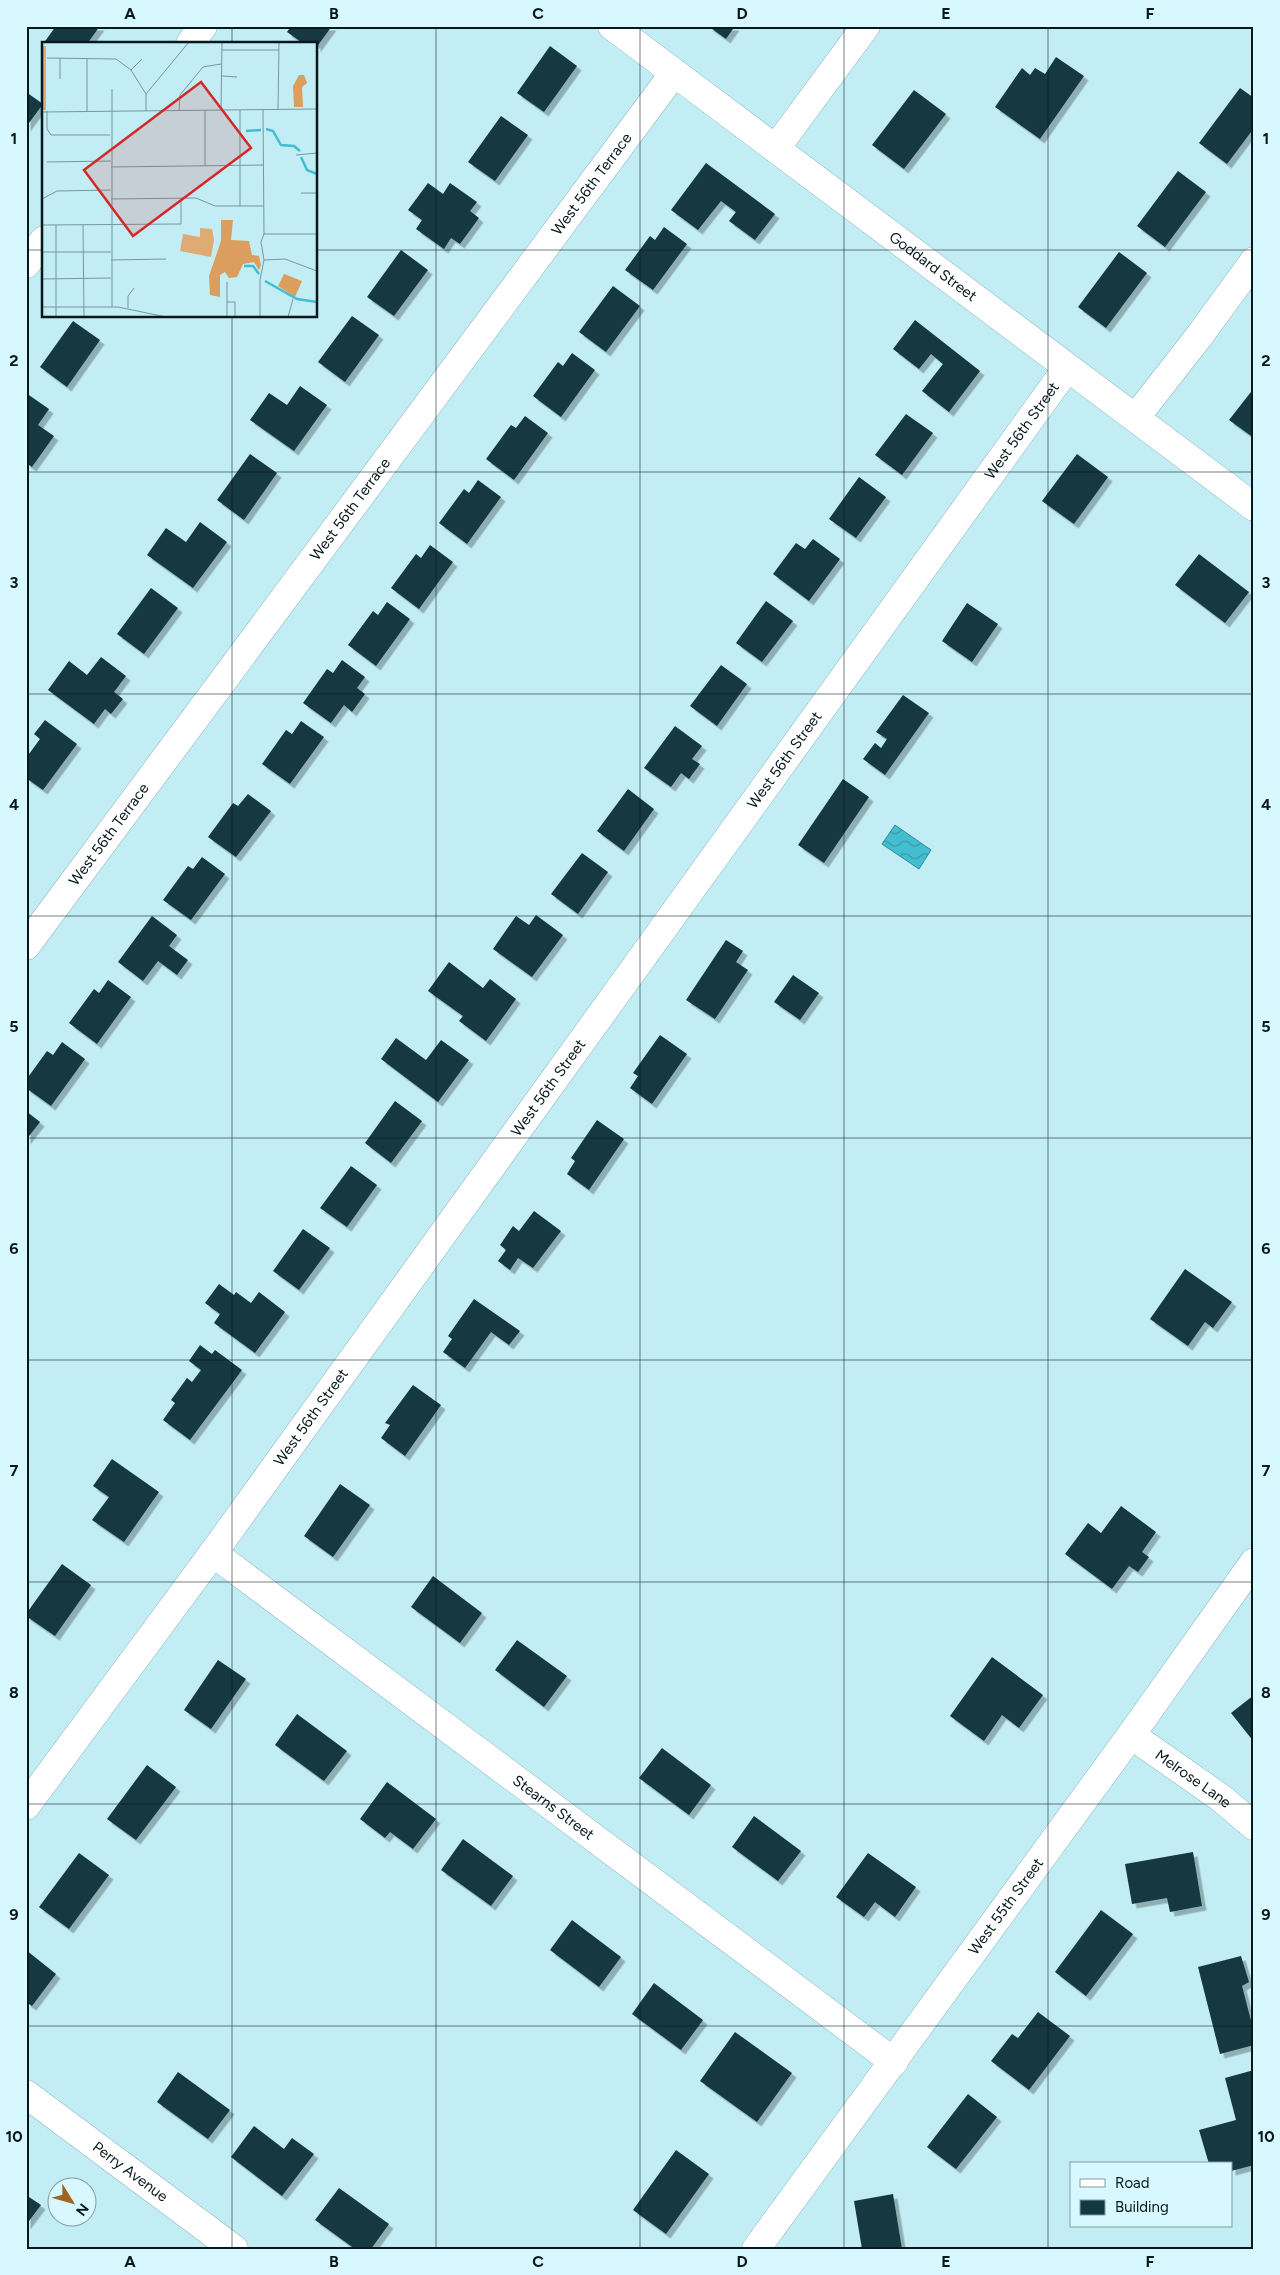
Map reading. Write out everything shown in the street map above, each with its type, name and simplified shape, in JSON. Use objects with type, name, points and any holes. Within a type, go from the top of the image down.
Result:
[{"type":"street","points":[[191,42],[203,26]]},
{"type":"street","name":"Goddard Street","points":[[612,26],[1254,507]]},
{"type":"street","points":[[776,148],[866,26]]},
{"type":"street","name":"West 56th Terrace","points":[[26,945],[674,72]]},
{"type":"street","points":[[26,264],[42,243]]},
{"type":"street","points":[[1136,417],[1200,335],[1254,261]]},
{"type":"street","name":"West 56th Street","points":[[26,1806],[213,1553],[1067,368]]},
{"type":"street","name":"Stearns Street","points":[[213,1553],[894,2062]]},
{"type":"street","name":"West 55th Street","points":[[756,2249],[894,2062],[1254,1562]]},
{"type":"street","name":"Melrose Lane","points":[[1131,1735],[1221,1798],[1254,1826]]},
{"type":"street","name":"Perry Avenue","points":[[26,2094],[234,2249]]},
{"type":"water","points":[[895,825],[931,850],[919,869],[882,844]]},
{"type":"building","points":[[56,26],[100,26],[88,42],[44,42]]},
{"type":"building","points":[[291,26],[332,26],[318,45],[318,42],[301,42],[287,32]]},
{"type":"building","points":[[708,26],[735,26],[726,39]]},
{"type":"building","points":[[550,46],[577,66],[544,112],[517,93]]},
{"type":"building","points":[[1056,57],[1084,76],[1040,139],[995,107],[1022,68],[1030,75],[1035,68],[1045,74]]},
{"type":"building","points":[[1240,88],[1254,98],[1254,128],[1227,164],[1199,143]]},
{"type":"building","points":[[914,90],[946,114],[904,169],[872,145]]},
{"type":"building","points":[[26,92],[42,103],[42,105],[26,127]]},
{"type":"building","points":[[501,116],[528,135],[495,181],[468,162]]},
{"type":"building","points":[[706,163],[775,214],[755,240],[729,221],[736,212],[721,201],[698,230],[671,210]]},
{"type":"building","points":[[1178,171],[1206,192],[1165,247],[1137,226]]},
{"type":"building","points":[[428,183],[443,194],[450,183],[477,202],[470,211],[479,218],[460,244],[451,238],[444,249],[416,229],[422,220],[408,210]]},
{"type":"building","points":[[664,227],[687,244],[653,290],[625,270],[650,236],[655,240]]},
{"type":"building","points":[[401,250],[428,270],[394,316],[367,297]]},
{"type":"building","points":[[1119,252],[1147,273],[1106,328],[1078,307]]},
{"type":"building","points":[[613,286],[640,306],[606,352],[579,332]]},
{"type":"building","points":[[352,316],[379,335],[345,382],[318,362]]},
{"type":"building","points":[[915,320],[980,371],[949,412],[922,391],[943,364],[931,354],[919,369],[893,349]]},
{"type":"building","points":[[73,321],[100,340],[67,387],[40,367]]},
{"type":"building","points":[[572,353],[595,370],[561,417],[533,396],[558,362],[563,366]]},
{"type":"building","points":[[300,386],[327,405],[294,451],[250,420],[269,393],[287,405]]},
{"type":"building","points":[[1254,388],[1254,438],[1229,420]]},
{"type":"building","points":[[26,393],[49,409],[38,425],[54,436],[32,467],[26,463]]},
{"type":"building","points":[[906,414],[933,433],[902,475],[875,455]]},
{"type":"building","points":[[525,416],[548,433],[514,480],[486,459],[511,425],[516,428]]},
{"type":"building","points":[[250,454],[277,473],[244,520],[217,500]]},
{"type":"building","points":[[1077,454],[1108,477],[1074,524],[1042,501]]},
{"type":"building","points":[[859,477],[886,497],[856,538],[829,519]]},
{"type":"building","points":[[478,480],[501,497],[467,544],[439,523],[464,489],[469,493]]},
{"type":"building","points":[[200,522],[227,542],[193,588],[147,555],[166,528],[186,542]]},
{"type":"building","points":[[813,539],[840,559],[809,601],[773,574],[796,543],[805,549]]},
{"type":"building","points":[[430,545],[453,562],[419,609],[391,588],[416,554],[421,558]]},
{"type":"building","points":[[1199,554],[1249,592],[1225,623],[1175,585]]},
{"type":"building","points":[[151,588],[178,608],[144,654],[117,634]]},
{"type":"building","points":[[766,601],[793,621],[762,662],[736,643]]},
{"type":"building","points":[[387,602],[410,619],[376,666],[348,645],[373,611],[378,615]]},
{"type":"building","points":[[967,603],[998,624],[972,662],[942,641]]},
{"type":"building","points":[[101,657],[126,676],[114,692],[123,699],[111,714],[105,709],[94,724],[48,690],[69,661],[87,675]]},
{"type":"building","points":[[342,660],[365,677],[357,688],[365,694],[352,712],[344,705],[331,723],[303,703],[327,669],[333,673]]},
{"type":"building","points":[[721,665],[747,684],[717,726],[690,706]]},
{"type":"building","points":[[903,695],[929,713],[885,775],[863,759],[875,743],[881,748],[887,739],[876,732]]},
{"type":"building","points":[[45,720],[77,744],[43,790],[26,778],[26,758],[40,739],[34,734]]},
{"type":"building","points":[[301,721],[324,737],[290,784],[262,764],[286,730],[292,734]]},
{"type":"building","points":[[675,726],[702,746],[692,759],[700,764],[689,779],[681,773],[671,787],[644,768]]},
{"type":"building","points":[[843,779],[869,797],[824,863],[798,845]]},
{"type":"building","points":[[628,789],[654,809],[624,851],[597,831]]},
{"type":"building","points":[[248,794],[271,811],[236,857],[208,837],[233,803],[238,806]]},
{"type":"building","points":[[582,853],[608,872],[578,914],[551,894]]},
{"type":"building","points":[[202,857],[225,874],[191,920],[163,900],[188,866],[193,869]]},
{"type":"building","points":[[536,915],[563,935],[532,977],[493,949],[516,916],[529,925]]},
{"type":"building","points":[[152,916],[177,935],[169,946],[188,960],[177,975],[158,961],[143,981],[118,962]]},
{"type":"building","points":[[726,940],[743,951],[736,962],[748,970],[715,1019],[686,1000]]},
{"type":"building","points":[[449,962],[483,988],[490,979],[516,999],[486,1041],[459,1021],[463,1016],[428,991]]},
{"type":"building","points":[[793,975],[819,993],[800,1020],[774,1002]]},
{"type":"building","points":[[108,980],[131,997],[97,1044],[69,1023],[94,989],[99,993]]},
{"type":"building","points":[[660,1035],[687,1054],[652,1104],[630,1088],[638,1076],[633,1073]]},
{"type":"building","points":[[396,1038],[426,1060],[441,1040],[469,1060],[438,1102],[381,1059]]},
{"type":"building","points":[[62,1042],[85,1059],[51,1106],[26,1088],[26,1080],[47,1051],[53,1055]]},
{"type":"building","points":[[395,1101],[422,1121],[391,1163],[365,1143]]},
{"type":"building","points":[[26,1111],[40,1122],[26,1140]]},
{"type":"building","points":[[597,1120],[624,1139],[589,1190],[567,1174],[575,1161],[571,1158]]},
{"type":"building","points":[[351,1166],[377,1185],[347,1227],[320,1208]]},
{"type":"building","points":[[534,1211],[561,1231],[533,1268],[518,1258],[510,1270],[498,1261],[506,1250],[500,1245],[513,1226],[519,1231]]},
{"type":"building","points":[[303,1229],[330,1248],[299,1290],[273,1271]]},
{"type":"building","points":[[1185,1269],[1232,1302],[1213,1328],[1205,1322],[1188,1346],[1150,1319]]},
{"type":"building","points":[[219,1284],[234,1295],[236,1292],[251,1303],[259,1292],[285,1312],[255,1353],[214,1323],[220,1314],[205,1303]]},
{"type":"building","points":[[474,1299],[520,1331],[509,1345],[491,1332],[465,1368],[443,1352],[452,1339],[448,1336]]},
{"type":"building","points":[[200,1345],[212,1354],[215,1350],[242,1370],[190,1440],[163,1420],[175,1403],[171,1400],[187,1378],[192,1382],[201,1370],[189,1361]]},
{"type":"building","points":[[413,1385],[441,1405],[405,1456],[381,1438],[390,1425],[385,1423]]},
{"type":"building","points":[[112,1459],[159,1492],[124,1542],[92,1520],[109,1497],[93,1486]]},
{"type":"building","points":[[340,1484],[370,1505],[333,1557],[304,1536]]},
{"type":"building","points":[[1121,1506],[1156,1532],[1142,1552],[1149,1557],[1138,1572],[1129,1566],[1112,1589],[1065,1554],[1088,1523],[1101,1533]]},
{"type":"building","points":[[62,1564],[91,1585],[55,1636],[26,1616],[26,1614]]},
{"type":"building","points":[[433,1576],[482,1613],[460,1643],[411,1607]]},
{"type":"building","points":[[517,1640],[567,1676],[544,1707],[495,1670]]},
{"type":"building","points":[[992,1657],[1043,1695],[1019,1728],[1002,1715],[984,1741],[950,1716]]},
{"type":"building","points":[[218,1660],[246,1679],[211,1729],[184,1710]]},
{"type":"building","points":[[1254,1695],[1254,1742],[1231,1713]]},
{"type":"building","points":[[297,1714],[347,1751],[324,1781],[275,1745]]},
{"type":"building","points":[[662,1748],[711,1785],[689,1815],[639,1778]]},
{"type":"building","points":[[147,1765],[176,1787],[136,1840],[107,1819]]},
{"type":"building","points":[[387,1782],[436,1819],[413,1849],[390,1832],[385,1838],[360,1819]]},
{"type":"building","points":[[754,1816],[801,1851],[778,1881],[732,1847]]},
{"type":"building","points":[[463,1839],[513,1876],[491,1906],[441,1870]]},
{"type":"building","points":[[1193,1852],[1202,1906],[1170,1912],[1167,1898],[1132,1904],[1125,1864]]},
{"type":"building","points":[[79,1853],[109,1875],[69,1929],[39,1907]]},
{"type":"building","points":[[868,1853],[916,1887],[895,1917],[875,1902],[864,1917],[836,1897]]},
{"type":"building","points":[[1101,1910],[1133,1934],[1086,1996],[1055,1972]]},
{"type":"building","points":[[572,1920],[621,1957],[599,1987],[550,1950]]},
{"type":"building","points":[[26,1950],[56,1974],[32,2006],[26,2002]]},
{"type":"building","points":[[1241,1956],[1249,1982],[1242,1986],[1254,2032],[1254,2045],[1220,2054],[1198,1967]]},
{"type":"building","points":[[654,1983],[703,2020],[681,2050],[632,2014]]},
{"type":"building","points":[[1038,2012],[1070,2036],[1029,2090],[991,2061],[1012,2034],[1018,2038]]},
{"type":"building","points":[[735,2032],[792,2073],[757,2122],[700,2081]]},
{"type":"building","points":[[1254,2070],[1254,2165],[1232,2171],[1232,2162],[1208,2162],[1199,2130],[1236,2120],[1225,2078]]},
{"type":"building","points":[[178,2072],[230,2110],[208,2139],[157,2102]]},
{"type":"building","points":[[968,2094],[997,2117],[956,2169],[927,2147]]},
{"type":"building","points":[[254,2126],[284,2149],[292,2138],[314,2154],[282,2196],[231,2157]]},
{"type":"building","points":[[676,2150],[709,2174],[666,2234],[633,2210]]},
{"type":"building","points":[[339,2188],[389,2224],[371,2249],[355,2249],[315,2220]]},
{"type":"building","points":[[893,2194],[902,2249],[862,2249],[854,2201]]},
{"type":"building","points":[[26,2195],[41,2205],[26,2225]]}]
